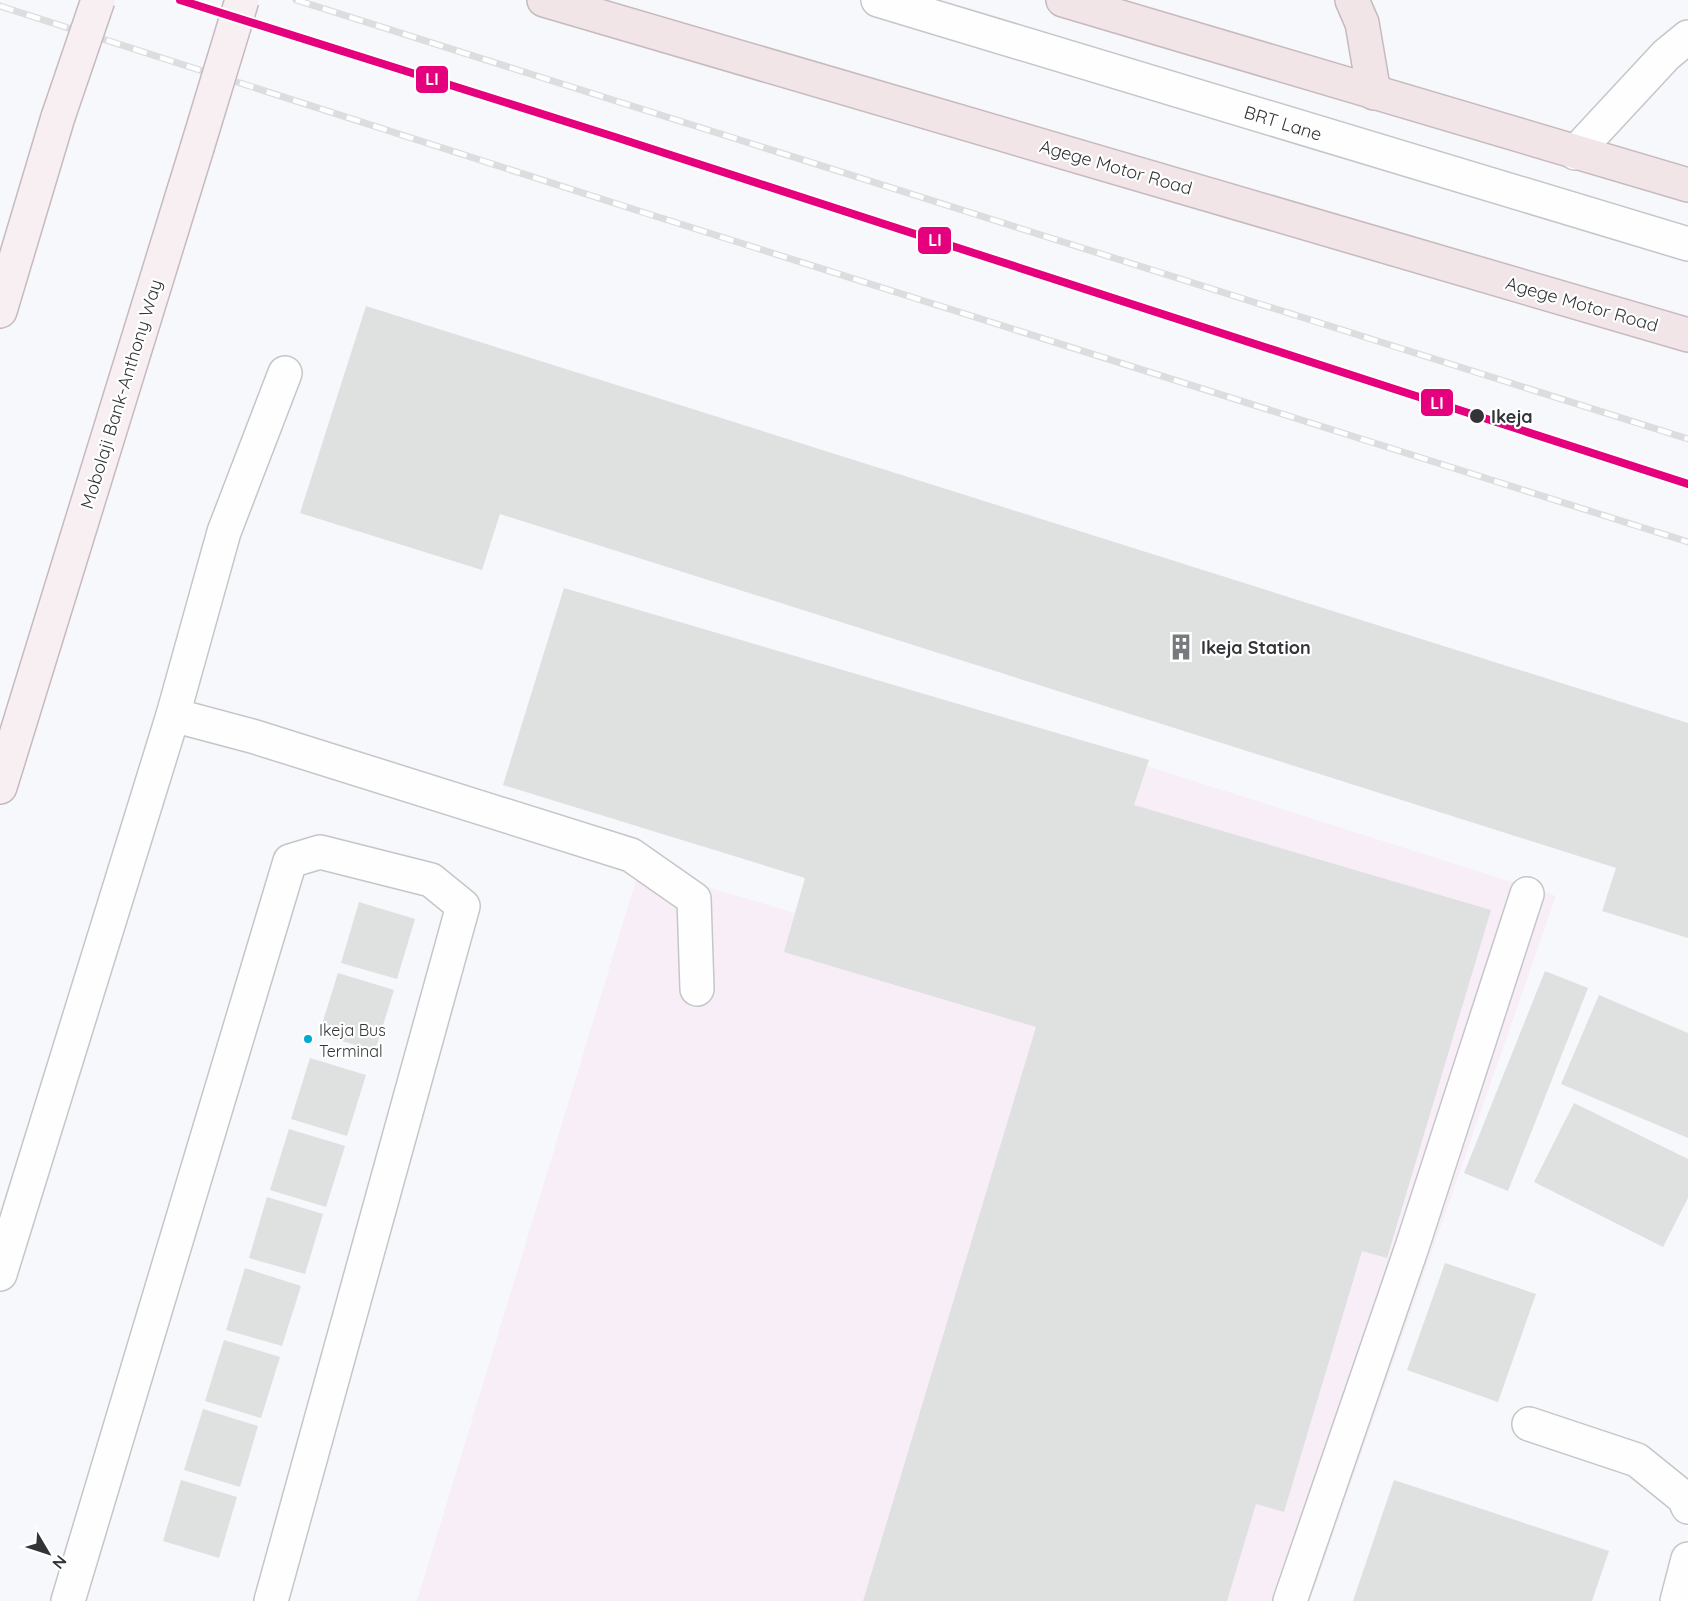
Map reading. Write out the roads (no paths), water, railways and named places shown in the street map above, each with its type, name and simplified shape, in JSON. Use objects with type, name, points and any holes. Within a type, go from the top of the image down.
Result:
[{"type":"highway","name":"Agege Motor Road","points":[[544,0],[1688,334]]},
{"type":"highway","points":[[1064,0],[1688,185]]},
{"type":"highway","points":[[1352,0],[1362,23],[1374,93]]},
{"type":"main road","points":[[0,311],[58,117],[98,0]]},
{"type":"main road","name":"Mobolaji Bank-Anthony Way","points":[[0,787],[242,0]]},
{"type":"lane","name":"BRT Lane","points":[[878,0],[1688,244]]},
{"type":"lane","points":[[1575,153],[1666,55],[1688,36]]},
{"type":"lane","points":[[0,1274],[172,715],[224,532],[285,373]]},
{"type":"lane","points":[[172,715],[252,736],[631,855],[694,899],[697,989]]},
{"type":"lane","points":[[68,1601],[290,861],[320,852],[431,880],[463,906],[271,1601]]},
{"type":"lane","points":[[1290,1601],[1412,1247],[1527,894]]},
{"type":"lane","points":[[1529,1424],[1637,1460],[1684,1498],[1688,1507]]},
{"type":"lane","points":[[1677,1601],[1688,1559]]},
{"type":"railway","points":[[296,0],[1688,439]]},
{"type":"railway","points":[[0,6],[639,211],[1688,542]]},
{"type":"place","name":"Ikeja","points":[[1477,416]]},
{"type":"place","name":"Ikeja Station","points":[[1181,647]]},
{"type":"place","name":"Ikeja Bus Terminal","points":[[308,1039]]}]
